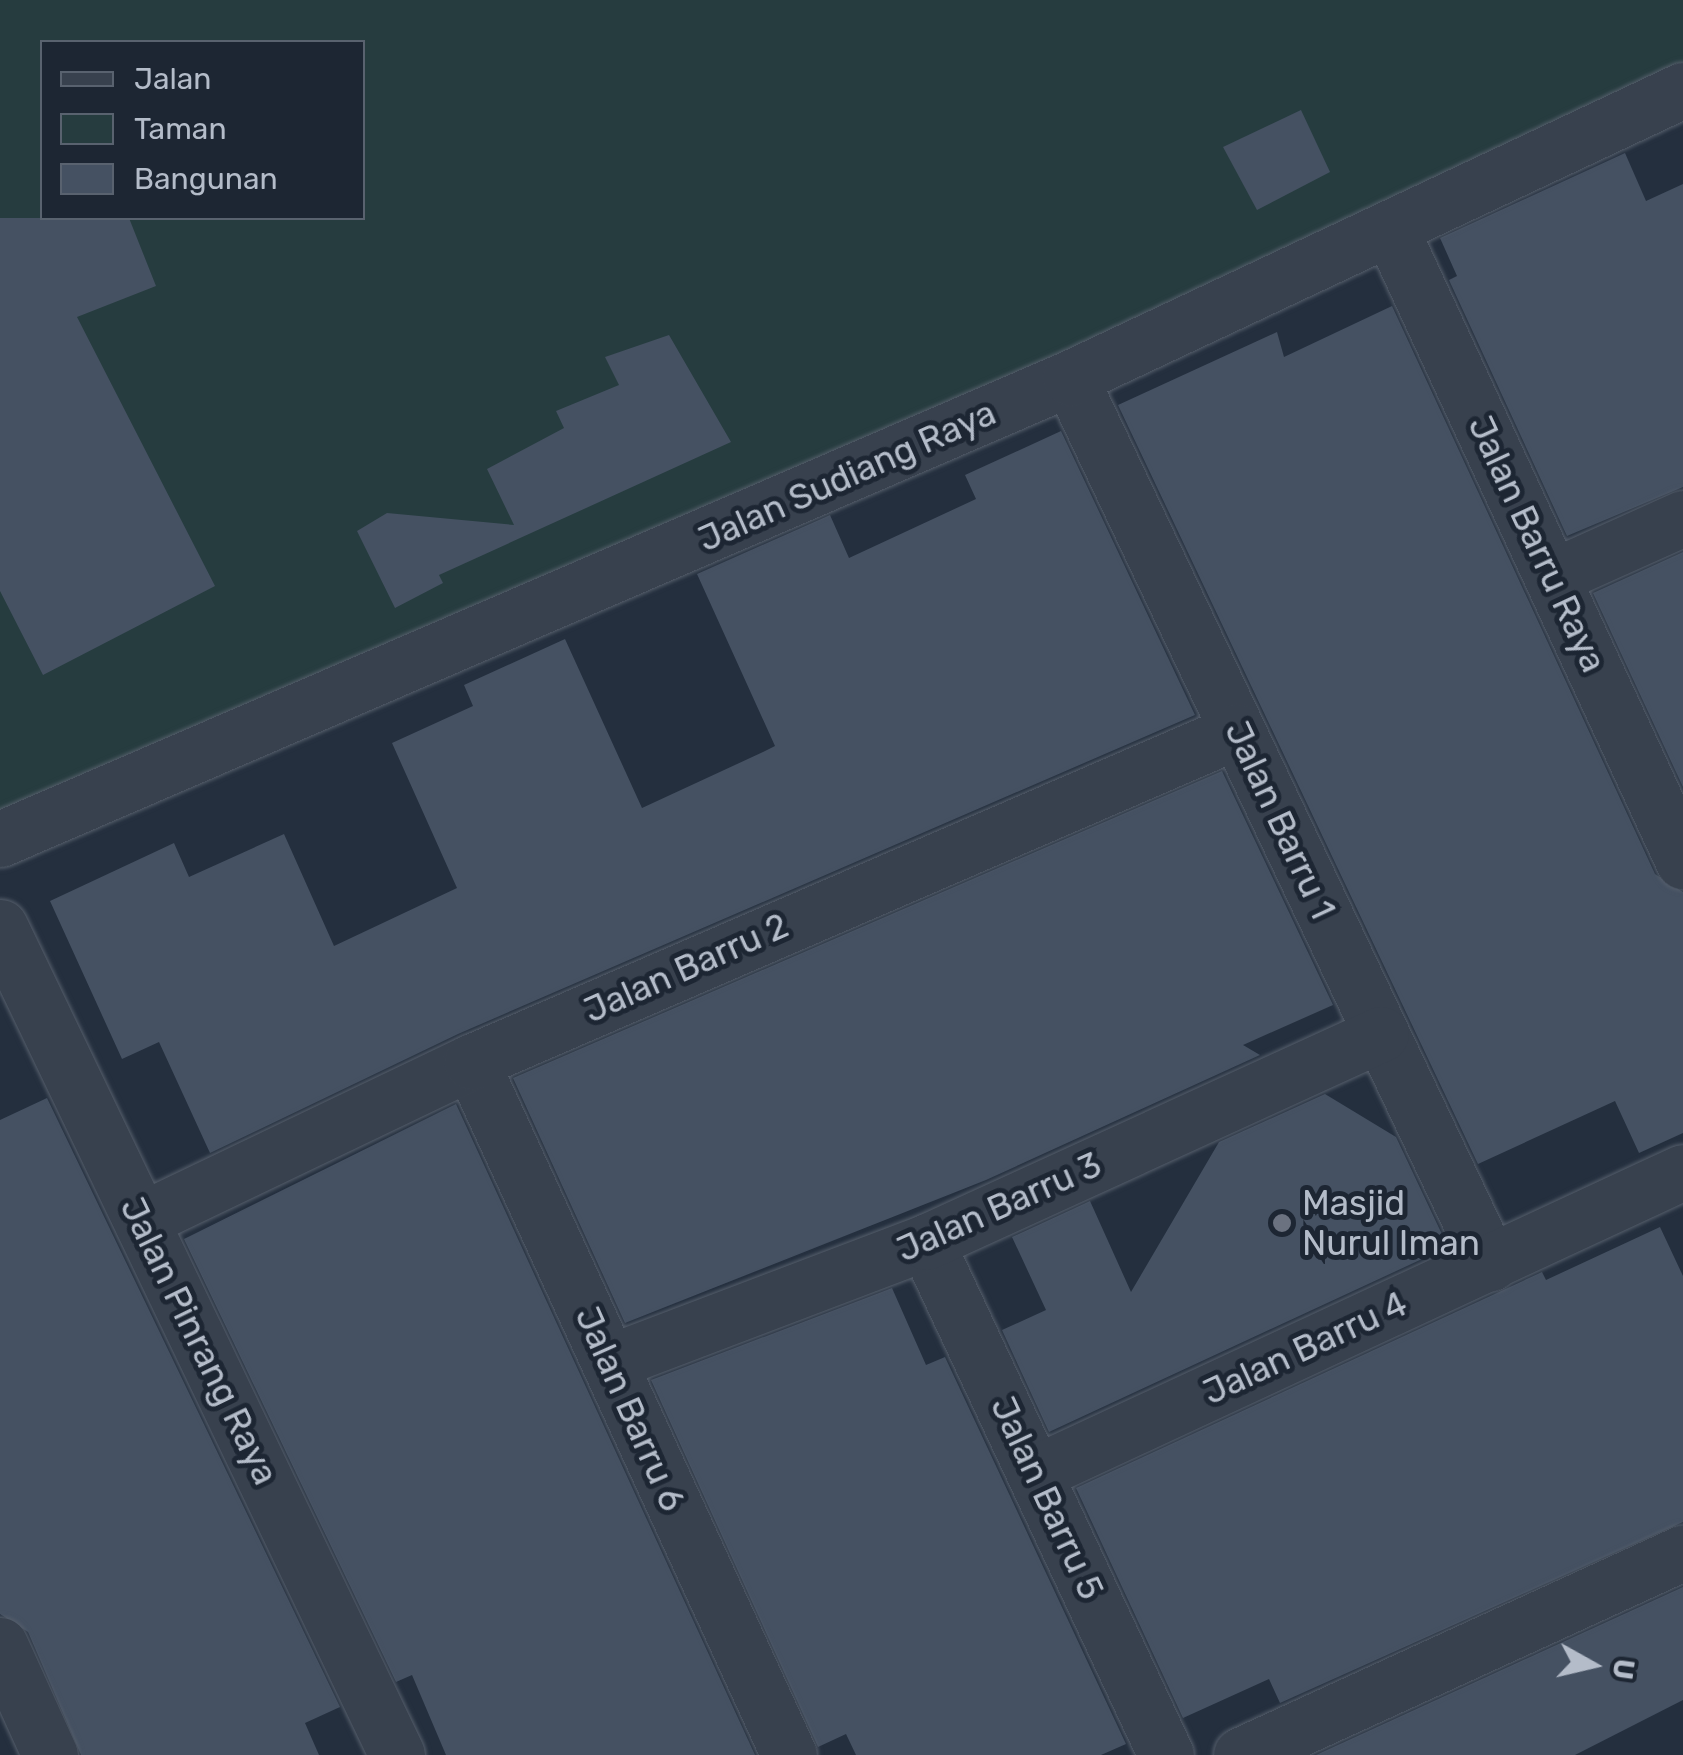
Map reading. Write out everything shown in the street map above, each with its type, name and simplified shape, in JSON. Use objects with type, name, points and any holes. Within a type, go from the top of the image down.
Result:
[{"type":"street","name":"Jalan Sudiang Raya","points":[[0,839],[1070,378],[1683,90]]},
{"type":"street","name":"Jalan Barru Raya","points":[[1390,228],[1683,861]]},
{"type":"street","name":"Jalan Barru 1","points":[[1070,378],[1490,1262]]},
{"type":"street","points":[[1552,577],[1683,518]]},
{"type":"street","name":"Jalan Barru 2","points":[[141,1220],[471,1062],[1238,731]]},
{"type":"street","name":"Jalan Pinrang Raya","points":[[0,926],[397,1755]]},
{"type":"street","name":"Jalan Barru 3","points":[[610,1362],[926,1242],[1381,1034]]},
{"type":"street","name":"Jalan Barru 6","points":[[471,1062],[789,1755]]},
{"type":"street","name":"Jalan Barru 4","points":[[1035,1474],[1683,1172]]},
{"type":"street","name":"Jalan Barru 5","points":[[926,1242],[1166,1755]]},
{"type":"street","points":[[1241,1755],[1683,1553]]},
{"type":"street","points":[[0,1646],[50,1755]]},
{"type":"green space","points":[[0,0],[1683,0],[1683,90],[0,839]]},
{"type":"building","points":[[1301,110],[1330,172],[1257,210],[1223,147]]},
{"type":"building","points":[[1625,153],[1646,201],[1683,184],[1683,487],[1567,536],[1449,280],[1457,276],[1440,238]]},
{"type":"building","points":[[0,218],[130,220],[156,286],[77,317],[215,586],[43,675],[0,591]]},
{"type":"building","points":[[1392,306],[1655,874],[1683,892],[1683,1133],[1639,1153],[1615,1101],[1478,1164],[1118,405],[1277,332],[1284,357]]},
{"type":"building","points":[[669,335],[731,442],[439,575],[443,583],[395,608],[357,531],[387,513],[514,525],[487,469],[564,428],[556,411],[619,385],[605,357]]},
{"type":"building","points":[[1061,431],[1195,715],[458,1034],[210,1153],[159,1042],[122,1059],[50,901],[174,843],[189,877],[284,834],[334,946],[457,888],[392,743],[473,706],[464,685],[565,639],[642,808],[763,752],[775,746],[697,574],[830,515],[849,558],[976,499],[965,475]]},
{"type":"building","points":[[1683,552],[1683,787],[1593,593]]},
{"type":"building","points":[[1222,771],[1333,1005],[1243,1045],[1260,1055],[986,1180],[625,1323],[513,1078]]},
{"type":"building","points":[[1325,1094],[1396,1137],[1448,1247],[1049,1432],[1002,1330],[1046,1310],[1012,1237],[1090,1201],[1131,1292],[1219,1142]]},
{"type":"building","points":[[47,1098],[340,1707],[305,1723],[319,1755],[81,1755],[28,1632],[0,1614],[0,1120]]},
{"type":"building","points":[[456,1104],[755,1755],[446,1755],[412,1675],[396,1682],[184,1239]]},
{"type":"building","points":[[1660,1227],[1683,1276],[1683,1522],[1280,1703],[1269,1679],[1183,1718],[1076,1488],[1542,1272],[1546,1280]]},
{"type":"building","points":[[892,1288],[926,1365],[945,1357],[1126,1744],[1101,1755],[856,1755],[846,1734],[818,1747],[651,1380]]},
{"type":"building","points":[[1683,1587],[1683,1700],[1575,1755],[1316,1755]]},
{"type":"place","name":"Masjid Nurul Iman","points":[[1282,1223]]}]
